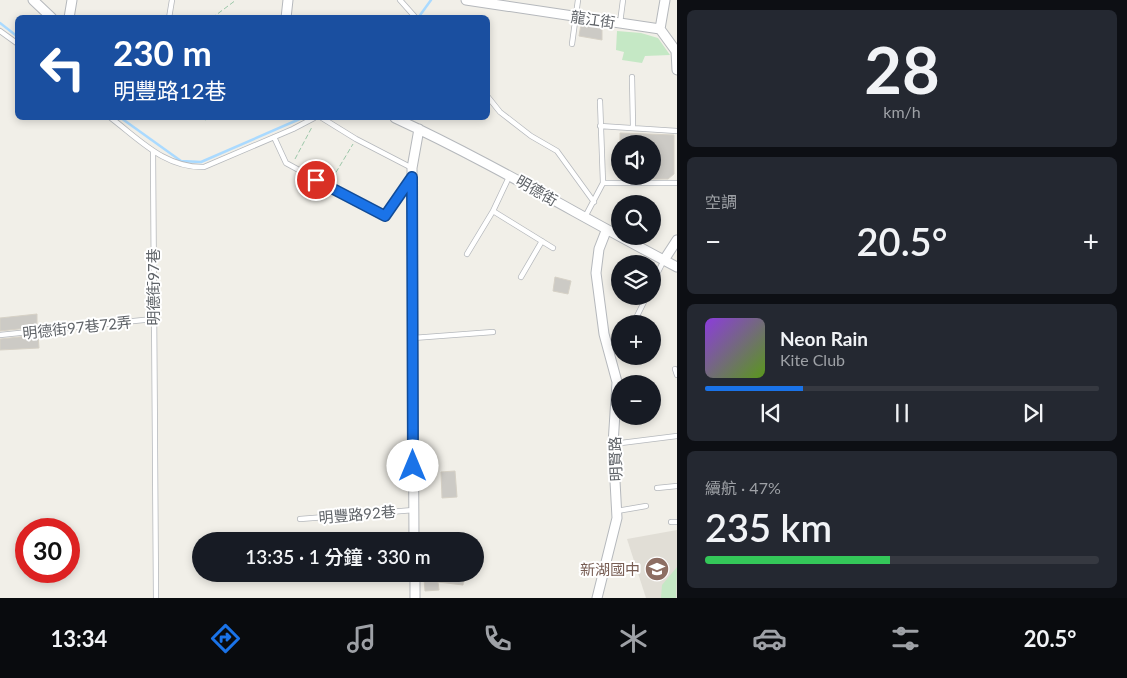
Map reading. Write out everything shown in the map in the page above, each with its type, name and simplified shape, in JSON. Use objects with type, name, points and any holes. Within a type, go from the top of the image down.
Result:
[{"type":"street","points":[[33,0],[49,15]]},
{"type":"street","points":[[70,15],[72,0]]},
{"type":"street","points":[[286,15],[288,0]]},
{"type":"street","name":"龍江街","points":[[466,0],[525,4],[575,16],[660,29]]},
{"type":"street","points":[[665,0],[660,29],[676,51],[677,70]]},
{"type":"street","name":"明德街","points":[[401,120],[510,175],[606,231],[677,267]]},
{"type":"street","points":[[414,532],[412,172],[419,128]]},
{"type":"street","name":"明賢路","points":[[597,598],[611,550],[617,511],[613,444],[617,382],[604,334],[596,273],[599,249],[606,231]]},
{"type":"street","points":[[664,260],[677,240]]},
{"type":"street","points":[[415,582],[415,598]]},
{"type":"lane","points":[[170,15],[172,0]]},
{"type":"lane","points":[[400,0],[414,15]]},
{"type":"lane","points":[[572,44],[578,0]]},
{"type":"lane","points":[[620,23],[623,0]]},
{"type":"lane","points":[[0,31],[15,42]]},
{"type":"lane","points":[[632,77],[633,126]]},
{"type":"lane","points":[[490,100],[500,112],[530,136],[557,151],[594,202]]},
{"type":"lane","points":[[585,218],[603,183],[600,100]]},
{"type":"lane","points":[[114,120],[167,160],[180,165],[204,167],[310,120]]},
{"type":"lane","points":[[274,137],[286,163],[385,216],[412,172],[325,120]]},
{"type":"lane","points":[[600,126],[633,126],[677,131]]},
{"type":"lane","name":"明德街97巷","points":[[153,151],[156,598]]},
{"type":"lane","points":[[467,254],[493,211],[510,175]]},
{"type":"lane","points":[[603,183],[677,183]]},
{"type":"lane","points":[[493,211],[553,248]]},
{"type":"lane","points":[[521,277],[542,241]]},
{"type":"lane","points":[[661,266],[664,260]]},
{"type":"lane","name":"明德街97巷72弄","points":[[0,335],[153,318]]},
{"type":"lane","points":[[413,338],[493,332]]},
{"type":"lane","points":[[675,369],[677,376]]},
{"type":"lane","points":[[613,444],[677,436]]},
{"type":"lane","points":[[657,488],[677,486]]},
{"type":"lane","points":[[617,511],[646,506]]},
{"type":"lane","name":"明豐路92巷","points":[[300,519],[414,510]]},
{"type":"lane","points":[[671,522],[677,522]]},
{"type":"path","points":[[216,15],[236,0]]},
{"type":"path","points":[[291,166],[312,126]]},
{"type":"path","points":[[329,187],[356,139]]},
{"type":"shaded area","name":"新湖國中","points":[[677,530],[677,598],[646,598],[627,539]]},
{"type":"green space","points":[[617,31],[641,33],[658,38],[670,55],[645,56],[642,63],[622,60],[624,52],[616,50]]},
{"type":"green space","points":[[677,567],[676,598],[661,598],[662,585]]},
{"type":"building","points":[[581,24],[602,27],[602,40],[579,36]]},
{"type":"building","points":[[620,133],[674,135],[674,174],[668,179],[661,179],[661,135],[620,135]]},
{"type":"building","points":[[555,277],[571,281],[568,294],[553,291]]},
{"type":"building","points":[[37,314],[37,327],[0,331],[0,318]]},
{"type":"building","points":[[38,335],[39,348],[0,350],[0,339]]},
{"type":"building","points":[[455,471],[457,497],[442,498],[441,472]]},
{"type":"building","points":[[424,582],[438,582],[439,590],[425,591]]},
{"type":"building","points":[[438,582],[463,582],[463,585]]},
{"type":"waterway","points":[[420,15],[431,0]]},
{"type":"waterway","points":[[0,23],[15,35]]},
{"type":"waterway","points":[[124,120],[181,161],[201,162],[297,120]]},
{"type":"place","name":"新湖國中","points":[[657,569]]},
{"type":"route","points":[[316,180],[385,216],[412,177],[413,466]]}]
